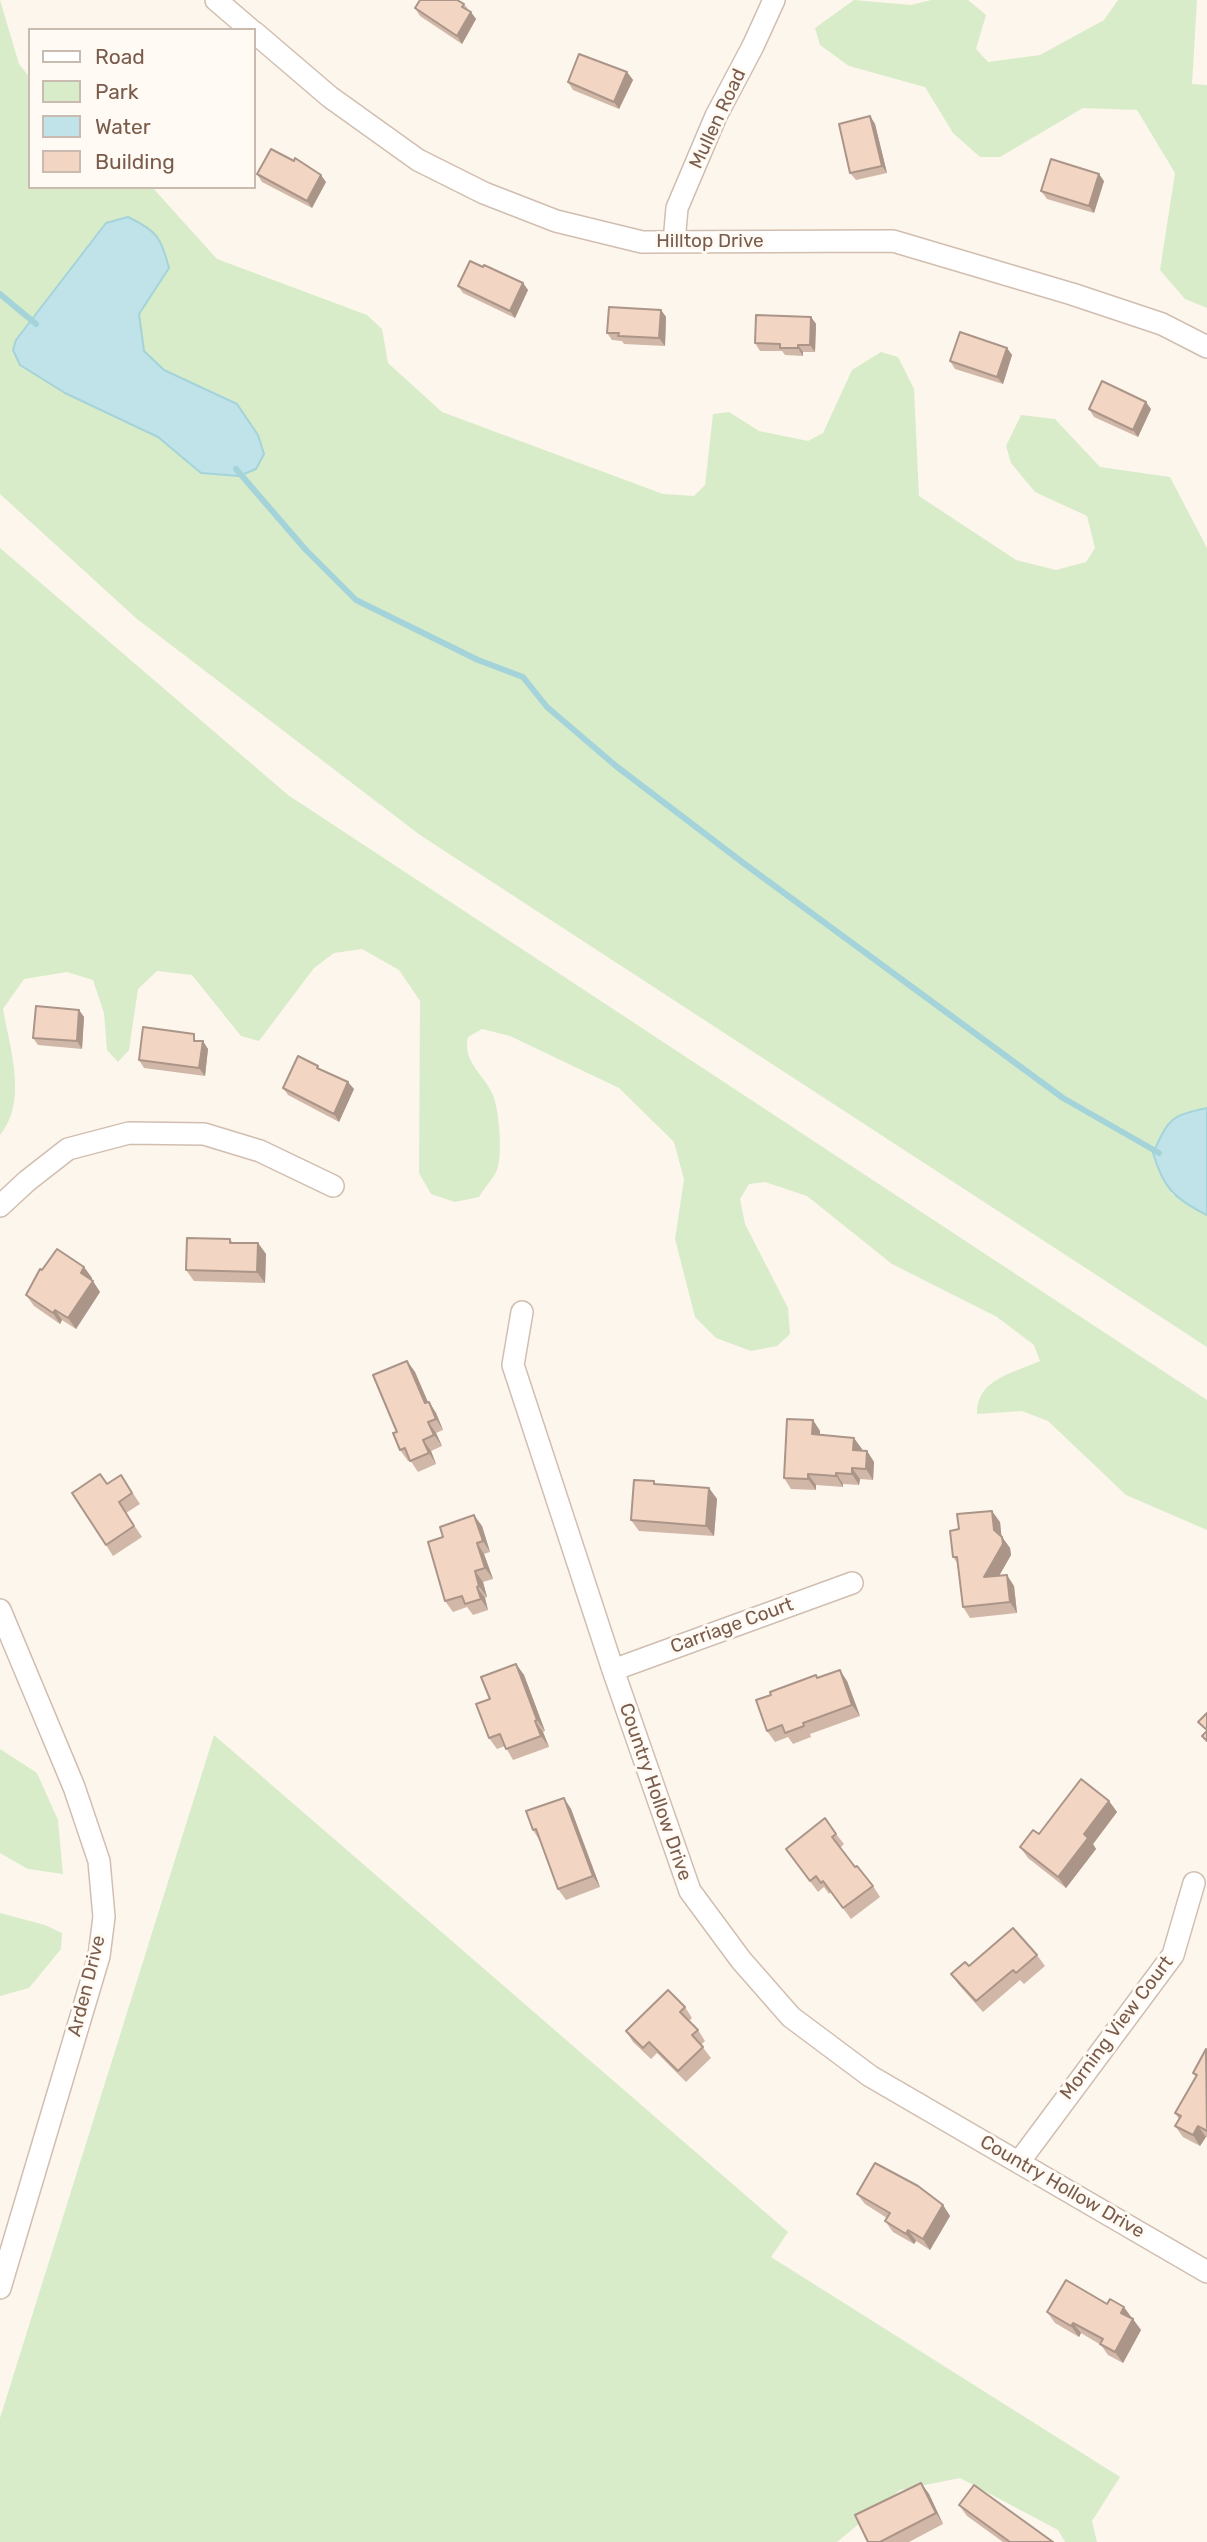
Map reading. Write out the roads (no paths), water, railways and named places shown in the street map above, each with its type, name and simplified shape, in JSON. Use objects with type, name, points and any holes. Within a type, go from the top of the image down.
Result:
[{"type":"street","name":"Hilltop Drive","points":[[216,0],[249,28]]},
{"type":"street","name":"Mullen Road","points":[[674,242],[677,208],[716,116],[774,0]]},
{"type":"street","name":"Hilltop Drive","points":[[256,34],[330,97],[418,160],[484,193],[556,221],[642,242],[893,241],[1072,293],[1149,319],[1207,348]]},
{"type":"street","points":[[0,1206],[68,1149],[129,1133],[204,1134],[260,1151],[333,1186]]},
{"type":"street","name":"Country Hollow Drive","points":[[522,1312],[513,1365],[613,1670],[690,1891],[741,1960],[791,2017],[860,2069],[1207,2272]]},
{"type":"street","name":"Carriage Court","points":[[613,1670],[852,1583]]},
{"type":"street","name":"Arden Drive","points":[[0,1610],[74,1787],[99,1861],[104,1917],[99,1956],[0,2288]]},
{"type":"street","name":"Morning View Court","points":[[1019,2162],[1173,1955],[1194,1883]]},
{"type":"water","points":[[128,217],[152,231],[160,242],[169,268],[139,314],[144,351],[164,370],[237,404],[258,435],[264,454],[256,469],[239,476],[201,473],[158,437],[65,393],[20,365],[13,350],[16,340],[106,223]]},
{"type":"water","points":[[1207,1108],[1207,1215],[1171,1191],[1161,1175],[1153,1153],[1172,1121]]},
{"type":"waterway","points":[[0,294],[36,324]]},
{"type":"waterway","points":[[236,469],[305,549],[356,600],[478,660],[523,677],[547,707],[616,766],[742,862],[1063,1098],[1159,1153]]}]
